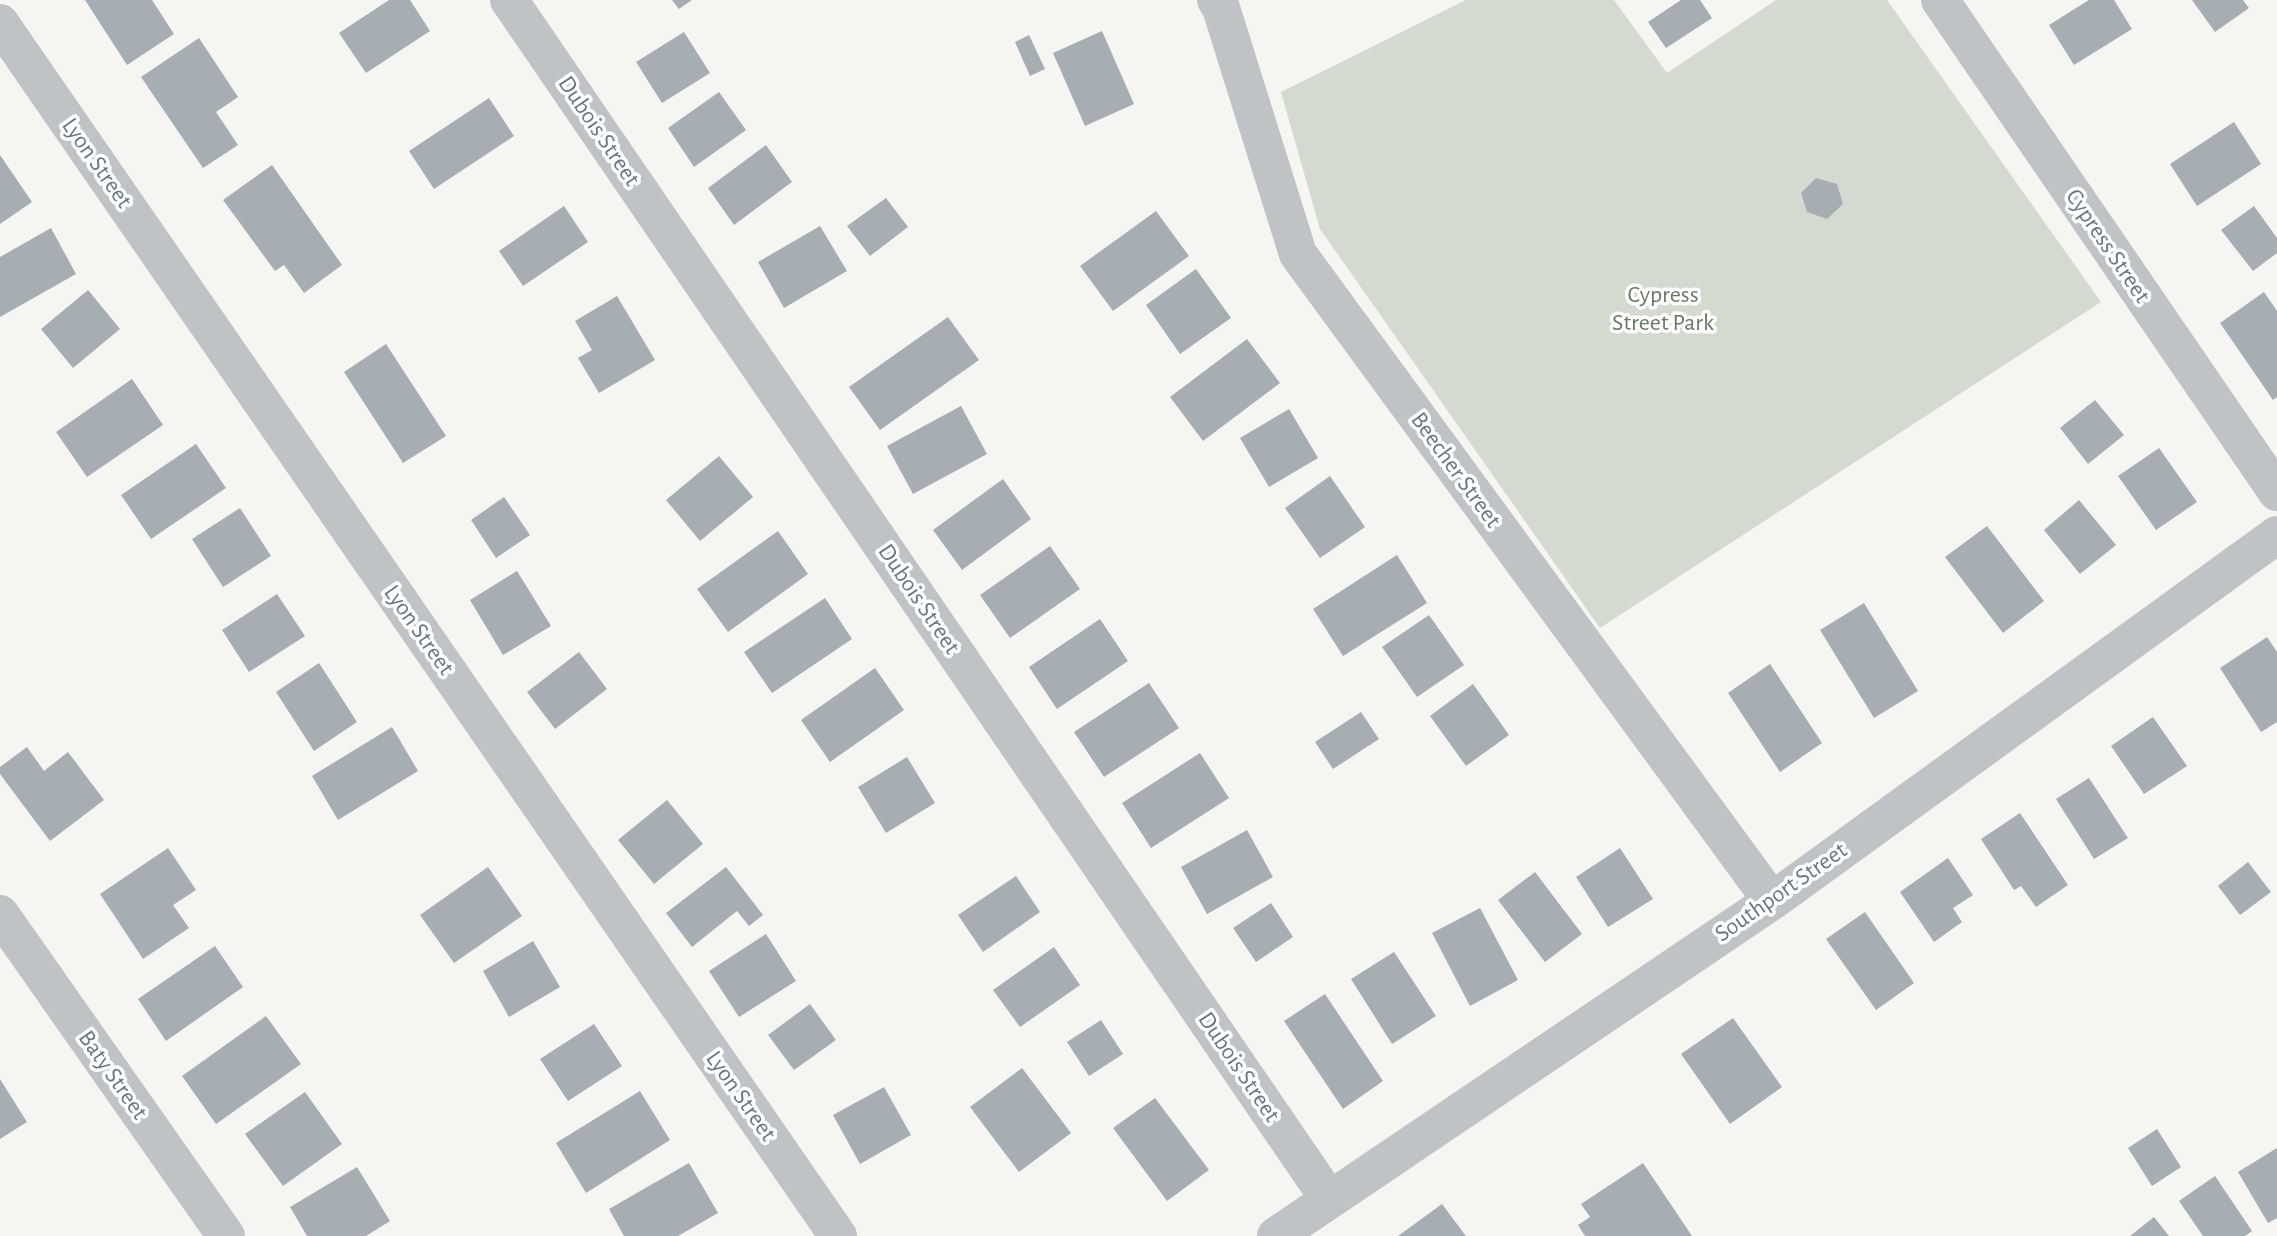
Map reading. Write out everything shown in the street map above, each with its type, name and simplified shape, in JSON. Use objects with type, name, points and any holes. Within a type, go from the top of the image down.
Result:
[{"type":"street","name":"Dubois Street","points":[[509,0],[1329,1199]]},
{"type":"street","name":"Beecher Street","points":[[1216,0],[1221,8],[1298,254],[1772,901]]},
{"type":"street","name":"Cypress Street","points":[[1940,0],[2277,492]]},
{"type":"street","name":"Lyon Street","points":[[0,23],[838,1236]]},
{"type":"street","name":"Southport Street","points":[[1276,1236],[1772,901],[2277,534]]},
{"type":"street","name":"Baty Street","points":[[0,914],[226,1236]]},
{"type":"green space","name":"Cypress Street Park","points":[[1466,0],[1614,0],[1667,73],[1776,0],[1887,0],[2101,302],[1600,628],[1320,229],[1281,92]]},
{"type":"building","points":[[85,0],[152,0],[174,34],[127,65]]},
{"type":"building","points":[[389,0],[410,0],[430,31],[366,73],[339,33]]},
{"type":"building","points":[[672,0],[692,0],[679,9]]},
{"type":"building","points":[[1681,0],[1700,0],[1712,18],[1666,48],[1648,22]]},
{"type":"building","points":[[2089,0],[2114,0],[2132,29],[2074,65],[2049,25]]},
{"type":"building","points":[[2192,0],[2243,0],[2249,8],[2215,32]]},
{"type":"building","points":[[1102,31],[1134,104],[1085,126],[1053,53]]},
{"type":"building","points":[[684,32],[710,73],[662,103],[636,62]]},
{"type":"building","points":[[1029,35],[1045,69],[1030,76],[1015,42]]},
{"type":"building","points":[[199,38],[238,97],[216,112],[238,145],[203,168],[141,77]]},
{"type":"building","points":[[719,92],[746,130],[694,167],[668,128]]},
{"type":"building","points":[[489,98],[514,136],[434,189],[409,151]]},
{"type":"building","points":[[2234,122],[2261,164],[2197,206],[2170,164]]},
{"type":"building","points":[[766,145],[792,182],[734,225],[708,188]]},
{"type":"building","points":[[0,155],[32,202],[0,224]]},
{"type":"building","points":[[272,165],[342,265],[304,293],[284,265],[275,271],[223,200]]},
{"type":"building","points":[[1816,178],[1837,184],[1843,204],[1827,219],[1807,212],[1801,193]]},
{"type":"building","points":[[886,198],[908,227],[870,256],[847,226]]},
{"type":"building","points":[[564,206],[588,242],[523,286],[499,251]]},
{"type":"building","points":[[2254,206],[2277,238],[2277,253],[2253,271],[2221,230]]},
{"type":"building","points":[[1156,211],[1189,256],[1113,311],[1080,266]]},
{"type":"building","points":[[820,226],[847,271],[784,308],[758,262]]},
{"type":"building","points":[[51,228],[76,274],[0,317],[0,257]]},
{"type":"building","points":[[1196,269],[1231,318],[1180,354],[1146,305]]},
{"type":"building","points":[[88,290],[120,329],[73,368],[41,329]]},
{"type":"building","points":[[2264,292],[2277,311],[2277,397],[2273,400],[2220,323]]},
{"type":"building","points":[[617,296],[655,360],[599,393],[578,358],[592,350],[575,321]]},
{"type":"building","points":[[948,317],[979,360],[880,430],[849,387]]},
{"type":"building","points":[[1247,339],[1280,383],[1203,441],[1170,397]]},
{"type":"building","points":[[386,344],[446,436],[403,463],[344,372]]},
{"type":"building","points":[[132,379],[163,425],[87,477],[56,432]]},
{"type":"building","points":[[2095,400],[2124,435],[2088,464],[2060,428]]},
{"type":"building","points":[[961,406],[987,454],[913,494],[887,446]]},
{"type":"building","points":[[1289,409],[1318,458],[1269,487],[1240,438]]},
{"type":"building","points":[[196,444],[226,488],[151,539],[121,495]]},
{"type":"building","points":[[2159,448],[2197,502],[2156,530],[2118,476]]},
{"type":"building","points":[[719,456],[753,497],[700,541],[666,500]]},
{"type":"building","points":[[1330,476],[1365,527],[1320,558],[1285,508]]},
{"type":"building","points":[[1003,479],[1031,519],[962,570],[933,530]]},
{"type":"building","points":[[504,497],[530,535],[496,558],[471,520]]},
{"type":"building","points":[[2079,500],[2116,545],[2080,574],[2044,530]]},
{"type":"building","points":[[240,508],[271,556],[223,587],[192,539]]},
{"type":"building","points":[[1987,526],[2044,601],[2003,633],[1945,557]]},
{"type":"building","points":[[778,531],[808,574],[728,632],[697,589]]},
{"type":"building","points":[[1050,546],[1080,589],[1010,638],[980,595]]},
{"type":"building","points":[[1397,555],[1427,603],[1343,656],[1313,609]]},
{"type":"building","points":[[517,571],[551,626],[503,655],[470,600]]},
{"type":"building","points":[[277,594],[305,636],[249,672],[222,630]]},
{"type":"building","points":[[825,598],[852,639],[772,693],[744,652]]},
{"type":"building","points":[[1864,603],[1918,691],[1874,718],[1820,630]]},
{"type":"building","points":[[1429,615],[1464,665],[1417,697],[1382,647]]},
{"type":"building","points":[[1100,619],[1128,661],[1057,709],[1029,667]]},
{"type":"building","points":[[2267,637],[2277,652],[2277,722],[2261,732],[2220,668]]},
{"type":"building","points":[[579,652],[607,689],[555,729],[527,692]]},
{"type":"building","points":[[319,663],[357,722],[314,751],[276,692]]},
{"type":"building","points":[[1770,664],[1822,743],[1780,772],[1728,693]]},
{"type":"building","points":[[875,668],[904,710],[830,762],[801,720]]},
{"type":"building","points":[[1149,683],[1179,728],[1104,777],[1074,732]]},
{"type":"building","points":[[1473,684],[1509,735],[1466,766],[1430,716]]},
{"type":"building","points":[[1361,712],[1379,739],[1333,769],[1315,742]]},
{"type":"building","points":[[2153,717],[2187,766],[2144,794],[2111,746]]},
{"type":"building","points":[[392,727],[418,771],[338,820],[312,776]]},
{"type":"building","points":[[27,747],[44,771],[68,752],[104,800],[50,841],[0,774],[0,767]]},
{"type":"building","points":[[1200,753],[1229,798],[1151,848],[1122,803]]},
{"type":"building","points":[[907,757],[935,803],[886,833],[858,787]]},
{"type":"building","points":[[2089,778],[2128,838],[2094,859],[2056,799]]},
{"type":"building","points":[[667,800],[703,844],[654,884],[618,840]]},
{"type":"building","points":[[2020,813],[2068,885],[2036,907],[2021,886],[2014,890],[1981,839]]},
{"type":"building","points":[[1247,830],[1273,877],[1207,914],[1181,867]]},
{"type":"building","points":[[168,848],[196,890],[173,905],[189,928],[143,959],[100,894]]},
{"type":"building","points":[[1620,848],[1653,899],[1608,927],[1576,877]]},
{"type":"building","points":[[1948,858],[1973,895],[1953,908],[1962,922],[1934,942],[1900,892]]},
{"type":"building","points":[[2248,862],[2271,892],[2240,915],[2218,886]]},
{"type":"building","points":[[488,867],[522,916],[454,963],[420,915]]},
{"type":"building","points":[[726,867],[763,915],[749,926],[737,911],[692,947],[666,913]]},
{"type":"building","points":[[1535,872],[1582,934],[1545,962],[1498,900]]},
{"type":"building","points":[[1016,876],[1040,912],[983,952],[958,915]]},
{"type":"building","points":[[1271,903],[1293,937],[1256,962],[1233,928]]},
{"type":"building","points":[[1480,908],[1518,980],[1470,1006],[1432,933]]},
{"type":"building","points":[[1865,912],[1914,983],[1876,1010],[1826,939]]},
{"type":"building","points":[[766,934],[796,981],[739,1017],[709,971]]},
{"type":"building","points":[[533,941],[560,987],[509,1017],[483,971]]},
{"type":"building","points":[[215,946],[243,987],[166,1041],[138,999]]},
{"type":"building","points":[[1054,947],[1080,985],[1020,1027],[993,990]]},
{"type":"building","points":[[1394,952],[1436,1016],[1392,1044],[1351,979]]},
{"type":"building","points":[[1325,994],[1383,1081],[1343,1109],[1284,1021]]},
{"type":"building","points":[[810,1004],[836,1040],[794,1070],[768,1035]]},
{"type":"building","points":[[266,1016],[301,1064],[216,1124],[182,1076]]},
{"type":"building","points":[[1733,1018],[1782,1087],[1730,1124],[1681,1054]]},
{"type":"building","points":[[1101,1020],[1123,1054],[1089,1076],[1067,1042]]},
{"type":"building","points":[[594,1024],[622,1066],[568,1101],[540,1059]]},
{"type":"building","points":[[1022,1068],[1071,1133],[1019,1172],[970,1107]]},
{"type":"building","points":[[0,1079],[27,1122],[0,1139]]},
{"type":"building","points":[[884,1087],[911,1135],[860,1164],[833,1115]]},
{"type":"building","points":[[640,1091],[670,1140],[586,1193],[556,1143]]},
{"type":"building","points":[[305,1092],[342,1144],[283,1186],[245,1134]]},
{"type":"building","points":[[1155,1098],[1209,1170],[1167,1201],[1113,1128]]},
{"type":"building","points":[[2157,1129],[2181,1167],[2152,1186],[2128,1148]]},
{"type":"building","points":[[2277,1148],[2277,1218],[2268,1223],[2238,1172]]},
{"type":"building","points":[[689,1163],[718,1213],[678,1236],[624,1236],[609,1209]]},
{"type":"building","points":[[1643,1163],[1692,1236],[1585,1236],[1578,1225],[1590,1217],[1581,1204]]},
{"type":"building","points":[[357,1167],[390,1221],[366,1236],[307,1236],[290,1207]]},
{"type":"building","points":[[2215,1176],[2252,1231],[2245,1236],[2203,1236],[2179,1201]]},
{"type":"building","points":[[1442,1204],[1466,1236],[1398,1236]]},
{"type":"building","points":[[2154,1217],[2169,1236],[2130,1236]]}]
